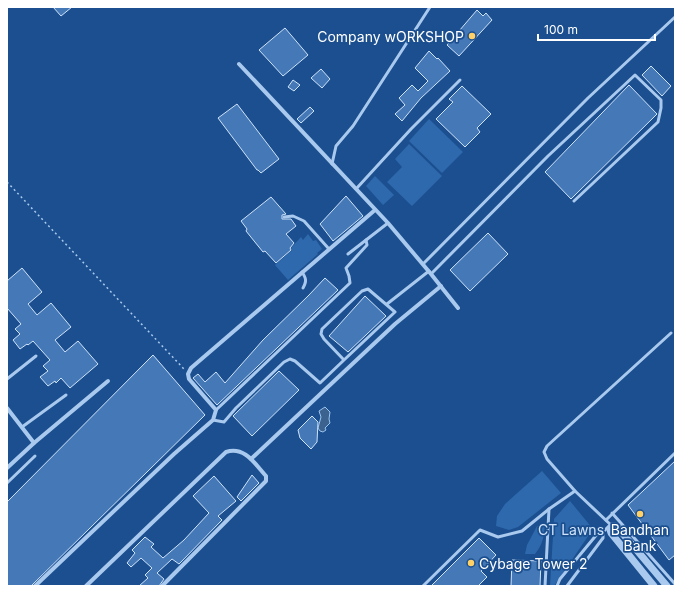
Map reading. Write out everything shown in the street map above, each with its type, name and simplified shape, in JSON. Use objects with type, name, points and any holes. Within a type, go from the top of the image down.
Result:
[{"type":"street","points":[[239,64],[388,223],[430,272],[458,308]]},
{"type":"street","points":[[35,586],[174,454],[213,420],[216,410],[189,378],[188,374],[191,368],[375,210]]},
{"type":"street","points":[[252,459],[395,324],[441,286]]},
{"type":"street","points":[[7,468],[34,443],[108,381]]},
{"type":"street","points":[[7,408],[34,443]]},
{"type":"street","points":[[86,586],[226,452],[234,450],[240,451],[252,459],[266,476],[266,481],[162,586]]},
{"type":"street","points":[[654,586],[611,533],[611,525],[618,528],[667,586]]},
{"type":"lane","points":[[332,164],[336,146],[354,126],[415,28],[430,7]]},
{"type":"lane","points":[[423,264],[588,98],[675,17]]},
{"type":"lane","points":[[387,304],[430,272],[548,156],[635,75],[661,100],[658,122],[574,201]]},
{"type":"lane","points":[[356,189],[411,129],[460,80]]},
{"type":"lane","points":[[284,217],[293,216],[304,221],[329,249]]},
{"type":"lane","points":[[348,254],[388,223]]},
{"type":"lane","points":[[216,410],[350,283],[346,268],[367,245],[366,240]]},
{"type":"lane","points":[[302,272],[306,279],[306,283],[303,288]]},
{"type":"lane","points":[[213,420],[224,422],[236,408],[284,362],[290,359],[295,361],[320,383],[395,312],[368,289],[362,292],[322,329],[321,334],[324,339],[344,360]]},
{"type":"lane","points":[[557,586],[560,579],[598,533],[603,532],[611,525],[575,491],[547,459],[544,452],[547,446],[671,334]]},
{"type":"lane","points":[[7,380],[36,356]]},
{"type":"lane","points":[[22,427],[66,395]]},
{"type":"lane","points":[[606,520],[675,452]]},
{"type":"lane","points":[[7,483],[35,456]]},
{"type":"lane","points":[[424,586],[480,530],[498,537],[522,531],[549,509],[575,491]]},
{"type":"lane","points":[[545,586],[549,509]]},
{"type":"lane","points":[[612,513],[675,585]]},
{"type":"lane","points":[[567,586],[603,538],[603,532]]},
{"type":"path","points":[[7,182],[188,374]]},
{"type":"green space","points":[[429,119],[463,152],[442,173],[409,141]]},
{"type":"green space","points":[[409,144],[442,176],[412,206],[387,182],[402,167],[395,159]]},
{"type":"green space","points":[[375,176],[394,195],[383,205],[366,186]]},
{"type":"green space","points":[[308,234],[313,241],[316,240],[322,249],[288,280],[275,265],[292,250],[291,248],[301,237],[303,240]]},
{"type":"green space","name":"CT Lawns","points":[[542,471],[561,493],[518,527],[509,530],[496,526],[497,516],[505,504]]},
{"type":"green space","name":"CT Lawns","points":[[570,501],[593,529],[554,586],[550,586],[554,519]]},
{"type":"green space","name":"CT Lawns","points":[[545,524],[543,540],[538,550],[535,554],[525,554],[527,545],[537,526]]},
{"type":"shaded area","points":[[325,407],[330,412],[330,423],[323,432],[318,428],[321,417],[319,411]]},
{"type":"building","points":[[53,7],[72,7],[61,16]]},
{"type":"building","points":[[477,10],[483,16],[486,13],[492,20],[459,56],[447,45]]},
{"type":"building","points":[[285,28],[308,55],[283,76],[259,50]]},
{"type":"building","points":[[429,51],[450,71],[421,98],[402,121],[395,114],[405,105],[399,98],[412,85],[418,91],[428,81],[415,68]]},
{"type":"building","points":[[651,66],[671,86],[662,96],[642,75]]},
{"type":"building","points":[[321,69],[330,79],[322,88],[311,78]]},
{"type":"building","points":[[293,80],[300,85],[294,91],[288,87]]},
{"type":"building","points":[[629,85],[657,114],[571,199],[545,172]]},
{"type":"building","points":[[462,86],[491,114],[477,128],[480,132],[465,147],[436,119],[453,102],[449,99]]},
{"type":"building","points":[[237,104],[279,159],[261,173],[257,170],[218,118]]},
{"type":"building","points":[[310,107],[314,111],[301,123],[297,119]]},
{"type":"building","points":[[346,196],[363,216],[333,241],[320,224]]},
{"type":"building","points":[[271,197],[286,214],[282,215],[282,219],[291,219],[296,226],[286,234],[294,243],[290,248],[291,250],[276,263],[265,251],[263,252],[246,231],[247,229],[241,221]]},
{"type":"building","points":[[488,233],[508,254],[470,291],[450,270]]},
{"type":"building","points":[[22,268],[42,292],[28,304],[37,315],[51,303],[71,327],[55,340],[65,352],[78,341],[98,364],[70,388],[61,378],[56,383],[55,381],[48,386],[40,377],[48,371],[43,366],[50,360],[33,341],[20,349],[13,340],[20,334],[15,329],[21,324],[7,308],[7,281]]},
{"type":"building","points":[[325,278],[338,290],[217,405],[193,378],[198,374],[205,382],[216,372],[225,383],[263,340]]},
{"type":"building","points":[[365,296],[386,316],[348,352],[329,336]]},
{"type":"building","points":[[153,355],[205,415],[31,586],[7,586],[7,502]]},
{"type":"building","points":[[279,371],[299,390],[252,436],[233,416]]},
{"type":"building","points":[[312,416],[318,422],[317,442],[311,449],[300,438],[298,430]]},
{"type":"building","points":[[675,461],[675,555],[669,560],[628,505]]},
{"type":"building","points":[[252,475],[259,483],[241,501],[237,497]]},
{"type":"building","points":[[214,476],[236,501],[218,516],[222,520],[179,564],[172,559],[157,573],[164,579],[159,586],[139,586],[148,578],[145,575],[152,568],[141,558],[131,567],[127,563],[135,553],[132,550],[145,537],[154,544],[151,547],[163,558],[184,540],[209,513],[193,496]]},
{"type":"building","name":"Cybage Tower 2","points":[[479,538],[496,555],[481,571],[487,577],[478,586],[431,586]]},
{"type":"building","points":[[512,560],[541,561],[540,586],[511,586]]},
{"type":"place","name":"Company wORKSHOP","points":[[472,36]]},
{"type":"place","name":"Bandhan Bank","points":[[640,514]]},
{"type":"place","name":"Cybage Tower 2","points":[[471,563]]}]
